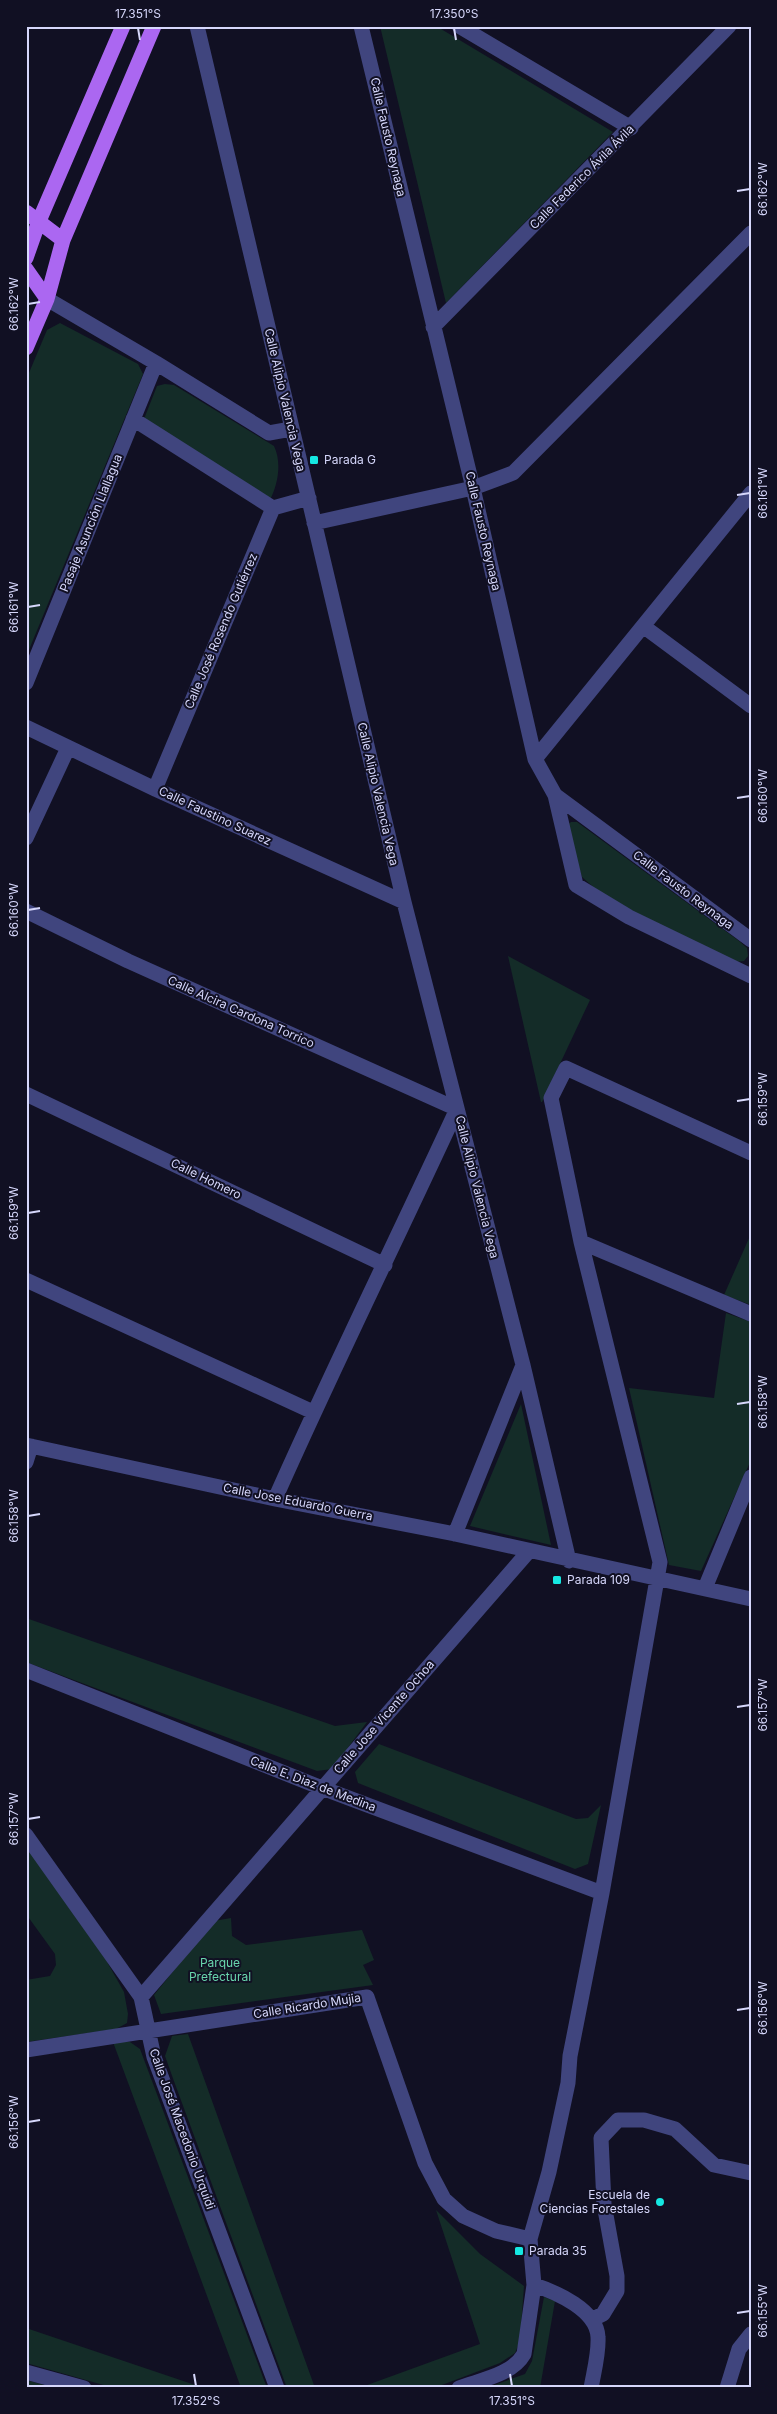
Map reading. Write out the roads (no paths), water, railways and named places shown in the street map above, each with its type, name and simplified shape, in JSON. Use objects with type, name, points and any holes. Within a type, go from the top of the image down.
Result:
[{"type":"main road","points":[[26,258],[39,221],[123,26]]},
{"type":"main road","points":[[26,348],[47,299],[63,240],[154,26]]},
{"type":"main road","points":[[26,212],[63,240]]},
{"type":"main road","points":[[26,269],[47,299]]},
{"type":"street","name":"Calle Alipio Valencia Vega","points":[[197,26],[404,902],[523,1365],[569,1560]]},
{"type":"street","name":"Calle Fausto Reynaga","points":[[361,26],[473,488],[535,759],[555,795],[751,940]]},
{"type":"street","points":[[459,26],[630,128]]},
{"type":"street","name":"Calle Federico Ávila Ávila","points":[[433,327],[729,26]]},
{"type":"street","points":[[314,523],[473,488],[513,473],[751,233]]},
{"type":"street","points":[[47,299],[156,363],[269,433],[291,429]]},
{"type":"street","name":"Pasaje Asunción Llallagua","points":[[26,683],[156,363]]},
{"type":"street","points":[[133,419],[273,508],[309,498]]},
{"type":"street","points":[[535,759],[751,493]]},
{"type":"street","name":"Calle José Rosendo Gutiérrez","points":[[155,789],[273,508]]},
{"type":"street","points":[[643,626],[751,706]]},
{"type":"street","name":"Calle Faustino Suarez","points":[[26,727],[155,789],[404,902]]},
{"type":"street","points":[[26,838],[68,748]]},
{"type":"street","points":[[555,795],[576,885],[629,917],[751,976]]},
{"type":"street","name":"Calle Alcira Cardona Torrico","points":[[26,911],[128,961],[457,1109]]},
{"type":"street","points":[[459,2388],[510,2369],[519,2363],[524,2354],[534,2286],[530,2238],[549,2172],[568,2084],[570,2056],[602,1893],[660,1562],[581,1242],[551,1098],[566,1068],[751,1153]]},
{"type":"street","name":"Calle Homero","points":[[26,1094],[385,1265]]},
{"type":"street","points":[[275,1498],[313,1412],[385,1265],[457,1109]]},
{"type":"street","points":[[581,1242],[751,1314]]},
{"type":"street","points":[[26,1280],[313,1412]]},
{"type":"street","points":[[454,1534],[523,1365]]},
{"type":"street","points":[[26,1462],[29,1446]]},
{"type":"street","name":"Calle Jose Eduardo Guerra","points":[[29,1446],[454,1534],[657,1579]]},
{"type":"street","points":[[705,1588],[751,1477]]},
{"type":"street","name":"Calle Jose Vicente Ochoa","points":[[141,1997],[529,1551]]},
{"type":"street","points":[[657,1579],[751,1599]]},
{"type":"street","name":"Calle E. Diaz de Medina","points":[[26,1670],[322,1788],[602,1893]]},
{"type":"street","name":"Calle José Macedonio Urquidi","points":[[26,1835],[141,1997],[154,2057],[277,2388]]},
{"type":"street","name":"Calle Ricardo Mujia","points":[[26,2050],[367,1997],[425,2163],[444,2199],[463,2216],[496,2231],[530,2238]]},
{"type":"street","points":[[593,2319],[602,2314],[617,2291],[617,2276],[604,2204],[601,2138],[618,2120],[644,2120],[675,2129],[714,2165],[751,2173]]},
{"type":"street","points":[[534,2286],[557,2292],[593,2319],[598,2335],[591,2388]]},
{"type":"street","points":[[727,2388],[739,2349],[751,2334]]},
{"type":"street","points":[[26,2372],[84,2388]]},
{"type":"place","name":"Parada G","points":[[314,460]]},
{"type":"place","name":"Parada 109","points":[[557,1580]]},
{"type":"place","name":"Escuela de Ciencias Forestales","points":[[660,2202]]},
{"type":"place","name":"Parada 35","points":[[519,2251]]},
{"type":"park label","name":"Parque Prefectural","points":[[220,1970]]}]
